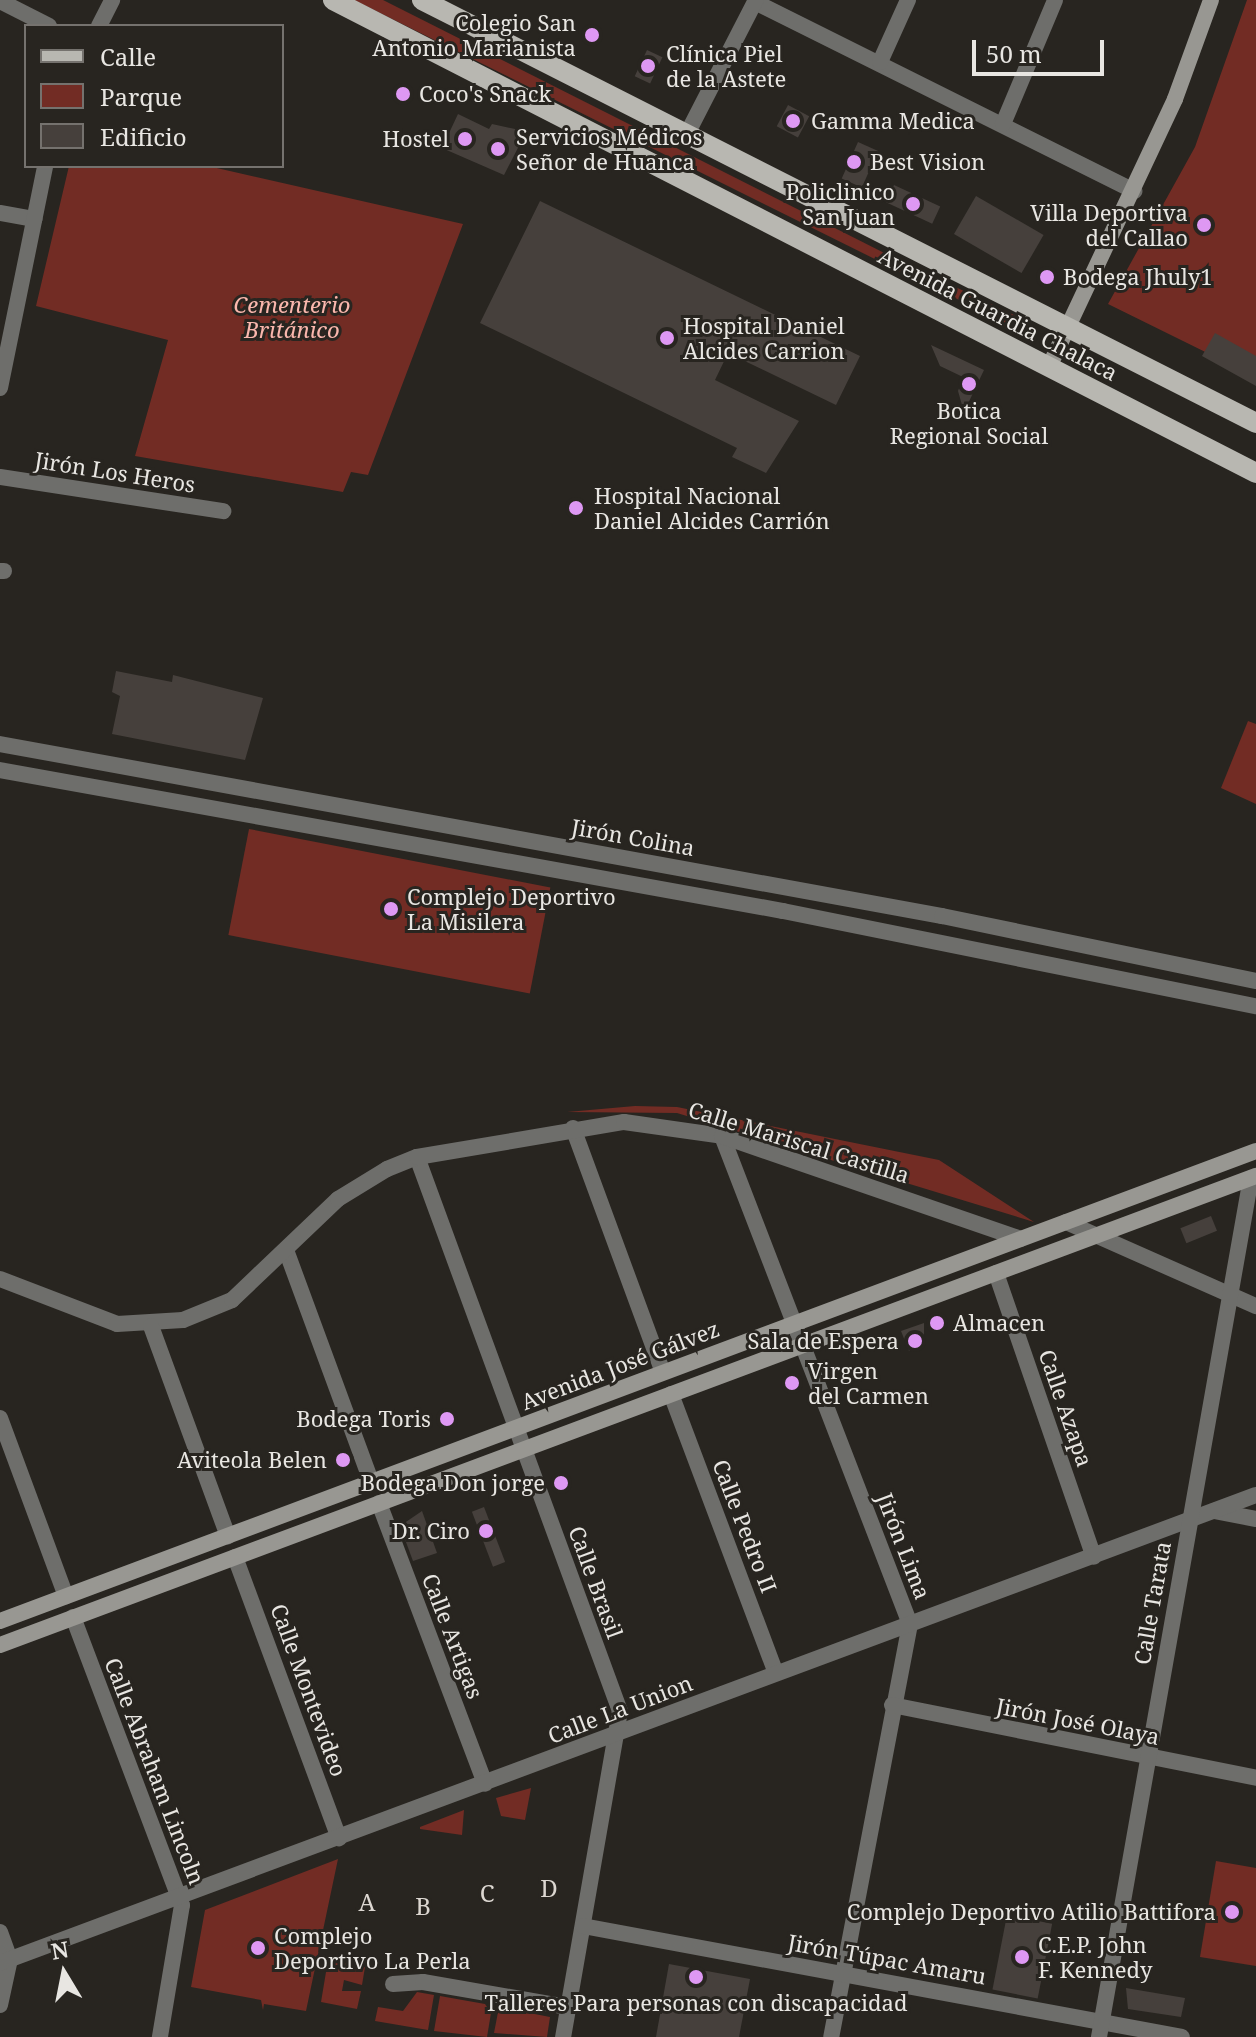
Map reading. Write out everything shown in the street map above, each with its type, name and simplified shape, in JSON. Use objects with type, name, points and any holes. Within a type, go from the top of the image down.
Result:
[{"type":"main road","name":"Avenida Guardia Chalaca","points":[[333,0],[1256,473]]},
{"type":"main road","name":"Avenida Guardia Chalaca","points":[[422,0],[1256,423]]},
{"type":"main road","points":[[1049,367],[1134,191],[1211,0]]},
{"type":"main road","points":[[1249,1153],[1253,1177]]},
{"type":"main road","name":"Avenida José Gálvez","points":[[0,1621],[1249,1153]]},
{"type":"main road","name":"Avenida José Gálvez","points":[[0,1645],[1253,1177]]},
{"type":"street","points":[[100,24],[112,0]]},
{"type":"street","points":[[880,62],[908,0]]},
{"type":"street","points":[[1003,124],[1055,0]]},
{"type":"street","points":[[0,1],[45,24]]},
{"type":"street","points":[[687,134],[756,1],[1134,191]]},
{"type":"street","points":[[0,388],[45,168]]},
{"type":"street","points":[[0,213],[34,219]]},
{"type":"street","name":"Jirón Los Heros","points":[[0,477],[223,511]]},
{"type":"street","name":"Jirón Colina","points":[[0,744],[686,869],[1256,981]]},
{"type":"street","points":[[63,781],[67,756]]},
{"type":"street","points":[[0,770],[682,894],[1256,1006]]},
{"type":"street","points":[[176,802],[179,777]]},
{"type":"street","points":[[267,819],[271,794]]},
{"type":"street","points":[[576,875],[581,850]]},
{"type":"street","points":[[682,894],[686,869]]},
{"type":"street","name":"Calle Mariscal Castilla","points":[[0,1279],[117,1324],[151,1326],[232,1300],[359,1183],[417,1157],[573,1128],[624,1122],[722,1136],[1021,1239]]},
{"type":"street","points":[[573,1128],[663,1372]]},
{"type":"street","name":"Jirón Lima","points":[[722,1136],[791,1325],[804,1345],[910,1624],[892,1705],[831,2037]]},
{"type":"street","name":"Calle Brasil","points":[[417,1157],[620,1711],[563,2037]]},
{"type":"street","name":"Calle Tarata","points":[[1100,2029],[1228,1295],[1253,1177]]},
{"type":"street","points":[[1066,1222],[1093,1237],[1256,1306]]},
{"type":"street","points":[[286,1250],[371,1481]]},
{"type":"street","name":"Calle Azapa","points":[[996,1273],[1094,1557]]},
{"type":"street","points":[[151,1326],[228,1536]]},
{"type":"street","name":"Calle Pedro II","points":[[671,1394],[776,1673]]},
{"type":"street","points":[[0,1418],[66,1596]]},
{"type":"street","name":"Calle La Union","points":[[5,1961],[1256,1495]]},
{"type":"street","name":"Calle Artigas","points":[[379,1503],[485,1784]]},
{"type":"street","points":[[1212,1510],[1256,1519]]},
{"type":"street","name":"Calle Montevideo","points":[[235,1557],[339,1838]]},
{"type":"street","name":"Calle Abraham Lincoln","points":[[73,1617],[180,1898],[183,1915],[160,2037]]},
{"type":"street","name":"Jirón José Olaya","points":[[892,1705],[1256,1778]]},
{"type":"street","name":"Jirón Túpac Amaru","points":[[583,1926],[842,1973],[1100,2029],[1182,2037]]},
{"type":"street","points":[[0,1932],[5,1961],[0,2005]]},
{"type":"street","points":[[393,1984],[423,1982],[568,2007]]},
{"type":"green space","points":[[354,0],[383,0],[920,271],[917,280]]},
{"type":"green space","name":"Villa Deportiva del Callao","points":[[1247,0],[1256,0],[1256,377],[1108,304],[1195,147]]},
{"type":"green space","name":"Cementerio Británico","points":[[69,168],[217,168],[463,224],[368,475],[351,472],[343,492],[135,456],[168,340],[36,306]]},
{"type":"green space","points":[[945,282],[1020,318],[1014,332],[940,289]]},
{"type":"green space","points":[[1248,721],[1256,724],[1256,804],[1221,788]]},
{"type":"green space","name":"Complejo Deportivo La Misilera","points":[[249,829],[550,888],[530,994],[228,935]]},
{"type":"green space","points":[[635,1106],[677,1107],[939,1160],[1034,1222],[677,1113],[567,1112]]},
{"type":"green space","points":[[531,1788],[525,1820],[501,1816],[496,1798]]},
{"type":"green space","points":[[464,1810],[462,1835],[420,1829],[420,1827]]},
{"type":"green space","name":"Complejo Deportivo La Perla","points":[[338,1859],[306,2011],[264,2004],[263,2010],[261,2000],[191,1987],[205,1910]]},
{"type":"green space","name":"Complejo Deportivo Atilio Battifora","points":[[1216,1861],[1256,1868],[1256,1966],[1200,1957]]},
{"type":"green space","points":[[328,1960],[365,1967],[362,1985],[344,1980],[342,1991],[361,1991],[357,2009],[321,2002]]},
{"type":"green space","points":[[417,1992],[434,1995],[428,2030],[375,2021],[378,2007],[403,2011]]},
{"type":"green space","points":[[440,1996],[485,2004],[491,2013],[487,2037],[434,2031]]},
{"type":"green space","points":[[499,2007],[550,2017],[547,2037],[494,2033]]},
{"type":"building","name":"Clínica Piel de la Astete","points":[[647,50],[662,57],[650,83],[635,76]]},
{"type":"building","name":"Gamma Medica","points":[[788,105],[809,116],[798,137],[777,126]]},
{"type":"building","points":[[458,114],[489,129],[492,124],[515,129],[522,140],[504,175],[442,148]]},
{"type":"building","points":[[858,142],[878,151],[862,187],[842,179]]},
{"type":"building","name":"Policlinico San Juan","points":[[894,185],[940,207],[932,224],[886,202]]},
{"type":"building","points":[[976,196],[1044,235],[1022,273],[954,234]]},
{"type":"building","name":"Hospital Daniel Alcides Carrion","points":[[540,201],[860,356],[836,405],[728,353],[715,380],[799,421],[766,473],[732,457],[737,448],[480,323]]},
{"type":"building","points":[[1215,333],[1256,356],[1256,386],[1202,356]]},
{"type":"building","name":"Botica Regional Social","points":[[931,345],[984,370],[964,412],[958,391],[963,377],[940,366]]},
{"type":"building","points":[[116,671],[172,682],[173,675],[263,698],[245,760],[112,734],[120,696],[112,692]]},
{"type":"building","points":[[1211,1216],[1217,1231],[1186,1243],[1180,1228]]},
{"type":"building","name":"Sala de Espera","points":[[924,1323],[924,1345],[909,1351],[901,1331]]},
{"type":"building","name":"Dr. Ciro","points":[[484,1507],[505,1562],[493,1567],[472,1512]]},
{"type":"building","points":[[422,1511],[437,1553],[413,1561],[400,1526]]},
{"type":"building","name":"C.E.P. John F. Kennedy","points":[[1007,1915],[1052,1924],[1038,1998],[992,1990]]},
{"type":"building","points":[[669,1964],[750,1979],[739,2037],[656,2037]]},
{"type":"building","points":[[1126,1988],[1185,1998],[1181,2017],[1128,2009]]},
{"type":"place","name":"Colegio San Antonio Marianista","points":[[592,35]]},
{"type":"place","name":"Clínica Piel de la Astete","points":[[648,66]]},
{"type":"place","name":"Coco's Snack","points":[[403,94]]},
{"type":"place","name":"Gamma Medica","points":[[793,121]]},
{"type":"place","name":"Hostel","points":[[465,139]]},
{"type":"place","name":"Servicios Médicos Señor de Huanca","points":[[498,149]]},
{"type":"place","name":"Best Vision","points":[[854,162]]},
{"type":"place","name":"Policlinico San Juan","points":[[913,204]]},
{"type":"place","name":"Villa Deportiva del Callao","points":[[1204,225]]},
{"type":"place","name":"Bodega Jhuly1","points":[[1047,277]]},
{"type":"place","name":"Hospital Daniel Alcides Carrion","points":[[667,338]]},
{"type":"place","name":"Botica Regional Social","points":[[969,384]]},
{"type":"place","name":"Hospital Nacional Daniel Alcides Carrión","points":[[576,508]]},
{"type":"place","name":"Complejo Deportivo La Misilera","points":[[391,909]]},
{"type":"place","name":"Almacen","points":[[937,1323]]},
{"type":"place","name":"Sala de Espera","points":[[915,1341]]},
{"type":"place","name":"Virgen del Carmen","points":[[792,1383]]},
{"type":"place","name":"Bodega Toris","points":[[447,1419]]},
{"type":"place","name":"Aviteola Belen","points":[[343,1460]]},
{"type":"place","name":"Bodega Don jorge","points":[[561,1483]]},
{"type":"place","name":"Dr. Ciro","points":[[486,1531]]},
{"type":"place","name":"Complejo Deportivo Atilio Battifora","points":[[1232,1912]]},
{"type":"place","name":"Complejo Deportivo La Perla","points":[[258,1948]]},
{"type":"place","name":"C.E.P. John F. Kennedy","points":[[1022,1957]]},
{"type":"place","name":"Talleres Para personas con discapacidad","points":[[696,1977]]},
{"type":"district","name":"D","points":[[550,1888]]},
{"type":"district","name":"C","points":[[488,1893]]},
{"type":"district","name":"A","points":[[368,1902]]},
{"type":"district","name":"B","points":[[424,1906]]}]
